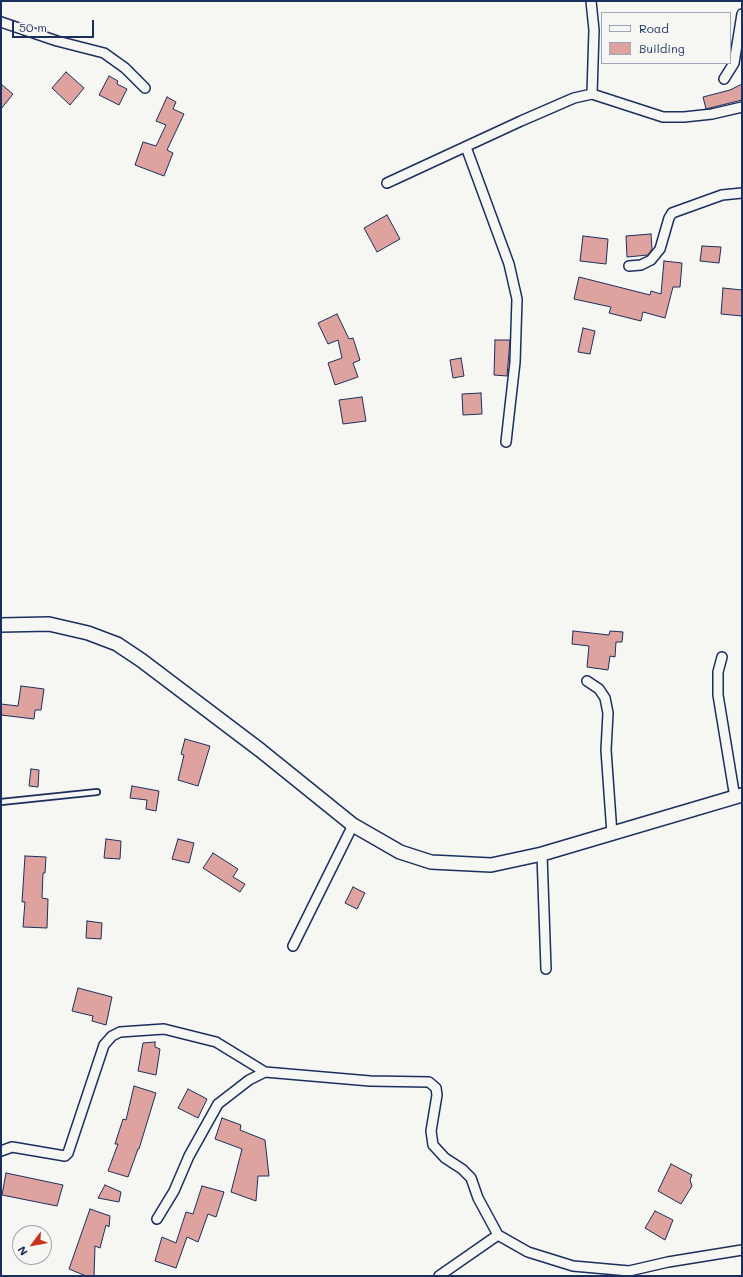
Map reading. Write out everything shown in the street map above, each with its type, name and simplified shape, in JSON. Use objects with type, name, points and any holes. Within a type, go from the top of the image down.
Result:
[{"type":"street","points":[[591,1],[594,30],[592,94]]},
{"type":"street","points":[[724,79],[734,63],[742,14]]},
{"type":"street","points":[[1,22],[57,41],[104,53],[125,68],[145,88]]},
{"type":"street","points":[[387,183],[574,98],[592,94],[663,117],[684,117],[712,114],[742,106]]},
{"type":"street","points":[[466,147],[509,264],[517,299],[515,362],[506,442]]},
{"type":"street","points":[[629,266],[641,265],[651,260],[660,249],[669,218],[672,213],[722,195],[742,193]]},
{"type":"street","points":[[1,626],[49,624],[88,633],[116,644],[141,660],[260,750],[353,825],[400,852],[431,862],[491,865],[542,854],[738,797],[718,695],[718,672],[722,657]]},
{"type":"street","points":[[587,681],[599,689],[605,698],[608,713],[606,750],[612,834]]},
{"type":"street","points":[[292,946],[353,825]]},
{"type":"street","points":[[542,854],[546,969]]},
{"type":"street","points":[[1,1151],[12,1147],[65,1156],[68,1153],[104,1045],[112,1036],[120,1032],[164,1029],[216,1042],[265,1072],[370,1081],[429,1082],[436,1088],[437,1095],[431,1131],[433,1145],[444,1158],[462,1169],[471,1178],[478,1198],[498,1235],[528,1252],[573,1266],[629,1271],[668,1262],[742,1250]]},
{"type":"street","points":[[157,1219],[174,1191],[190,1156],[218,1104],[238,1088],[265,1072]]},
{"type":"street","points":[[439,1276],[498,1235]]},
{"type":"lane","points":[[1,802],[97,792]]},
{"type":"building","points":[[66,72],[84,88],[70,105],[52,88]]},
{"type":"building","points":[[109,76],[118,81],[117,84],[127,89],[119,105],[99,95]]},
{"type":"building","points":[[1,84],[13,94],[1,109]]},
{"type":"building","points":[[742,84],[742,100],[706,109],[703,97],[730,90]]},
{"type":"building","points":[[167,97],[176,102],[173,109],[184,114],[167,150],[173,153],[164,176],[135,165],[143,142],[156,146],[166,125],[156,121]]},
{"type":"building","points":[[387,215],[400,239],[377,252],[364,228]]},
{"type":"building","points":[[651,234],[652,249],[648,255],[627,257],[626,236]]},
{"type":"building","points":[[583,236],[608,239],[606,264],[580,261]]},
{"type":"building","points":[[702,246],[721,247],[719,263],[700,261]]},
{"type":"building","points":[[664,261],[682,263],[680,287],[673,287],[665,318],[643,312],[641,321],[609,313],[611,307],[574,299],[579,277],[650,295],[651,291],[661,294]]},
{"type":"building","points":[[723,288],[742,290],[742,316],[721,314]]},
{"type":"building","points":[[337,314],[349,339],[353,338],[360,360],[353,363],[358,377],[335,385],[328,363],[342,358],[338,340],[328,344],[318,323]]},
{"type":"building","points":[[583,328],[595,331],[590,354],[578,352]]},
{"type":"building","points":[[495,340],[510,340],[507,376],[494,375]]},
{"type":"building","points":[[461,358],[464,376],[453,378],[450,360]]},
{"type":"building","points":[[481,393],[482,414],[463,415],[462,394]]},
{"type":"building","points":[[362,397],[366,421],[343,424],[339,400]]},
{"type":"building","points":[[573,631],[609,635],[610,631],[623,632],[622,642],[616,642],[615,657],[610,656],[608,670],[587,667],[589,646],[572,644]]},
{"type":"building","points":[[21,686],[44,689],[41,710],[35,710],[34,719],[1,715],[1,704],[18,706]]},
{"type":"building","points":[[185,739],[210,746],[198,786],[178,780],[184,755],[181,754]]},
{"type":"building","points":[[31,769],[39,770],[38,787],[29,786]]},
{"type":"building","points":[[132,786],[159,791],[156,811],[146,809],[147,800],[130,798]]},
{"type":"building","points":[[106,839],[121,841],[120,859],[104,858]]},
{"type":"building","points":[[178,839],[194,843],[189,863],[172,859]]},
{"type":"building","points":[[213,853],[238,869],[233,877],[245,884],[240,892],[203,868]]},
{"type":"building","points":[[25,856],[46,857],[45,873],[43,873],[42,898],[48,899],[47,928],[23,927],[25,902],[22,902]]},
{"type":"building","points":[[353,887],[365,893],[357,909],[345,903]]},
{"type":"building","points":[[87,921],[102,923],[101,939],[86,938]]},
{"type":"building","points":[[78,988],[112,997],[106,1025],[92,1021],[93,1016],[72,1011]]},
{"type":"building","points":[[155,1042],[155,1047],[160,1049],[156,1075],[138,1071],[143,1043]]},
{"type":"building","points":[[134,1086],[156,1093],[139,1149],[128,1177],[108,1171],[118,1144],[115,1144],[123,1119],[126,1120]]},
{"type":"building","points":[[188,1089],[207,1099],[198,1118],[178,1108]]},
{"type":"building","points":[[222,1118],[241,1125],[240,1130],[265,1140],[269,1176],[258,1176],[256,1201],[231,1192],[242,1149],[215,1139]]},
{"type":"building","points":[[671,1164],[692,1175],[690,1180],[692,1186],[681,1204],[658,1191]]},
{"type":"building","points":[[6,1173],[63,1185],[57,1206],[2,1195]]},
{"type":"building","points":[[105,1185],[121,1192],[119,1202],[98,1198]]},
{"type":"building","points":[[202,1186],[224,1192],[216,1217],[208,1214],[198,1242],[187,1237],[176,1268],[155,1261],[162,1237],[176,1243],[186,1212],[193,1214]]},
{"type":"building","points":[[90,1209],[110,1216],[109,1227],[106,1225],[100,1248],[95,1246],[94,1276],[86,1276],[69,1269]]},
{"type":"building","points":[[655,1211],[673,1220],[665,1240],[645,1228]]}]
